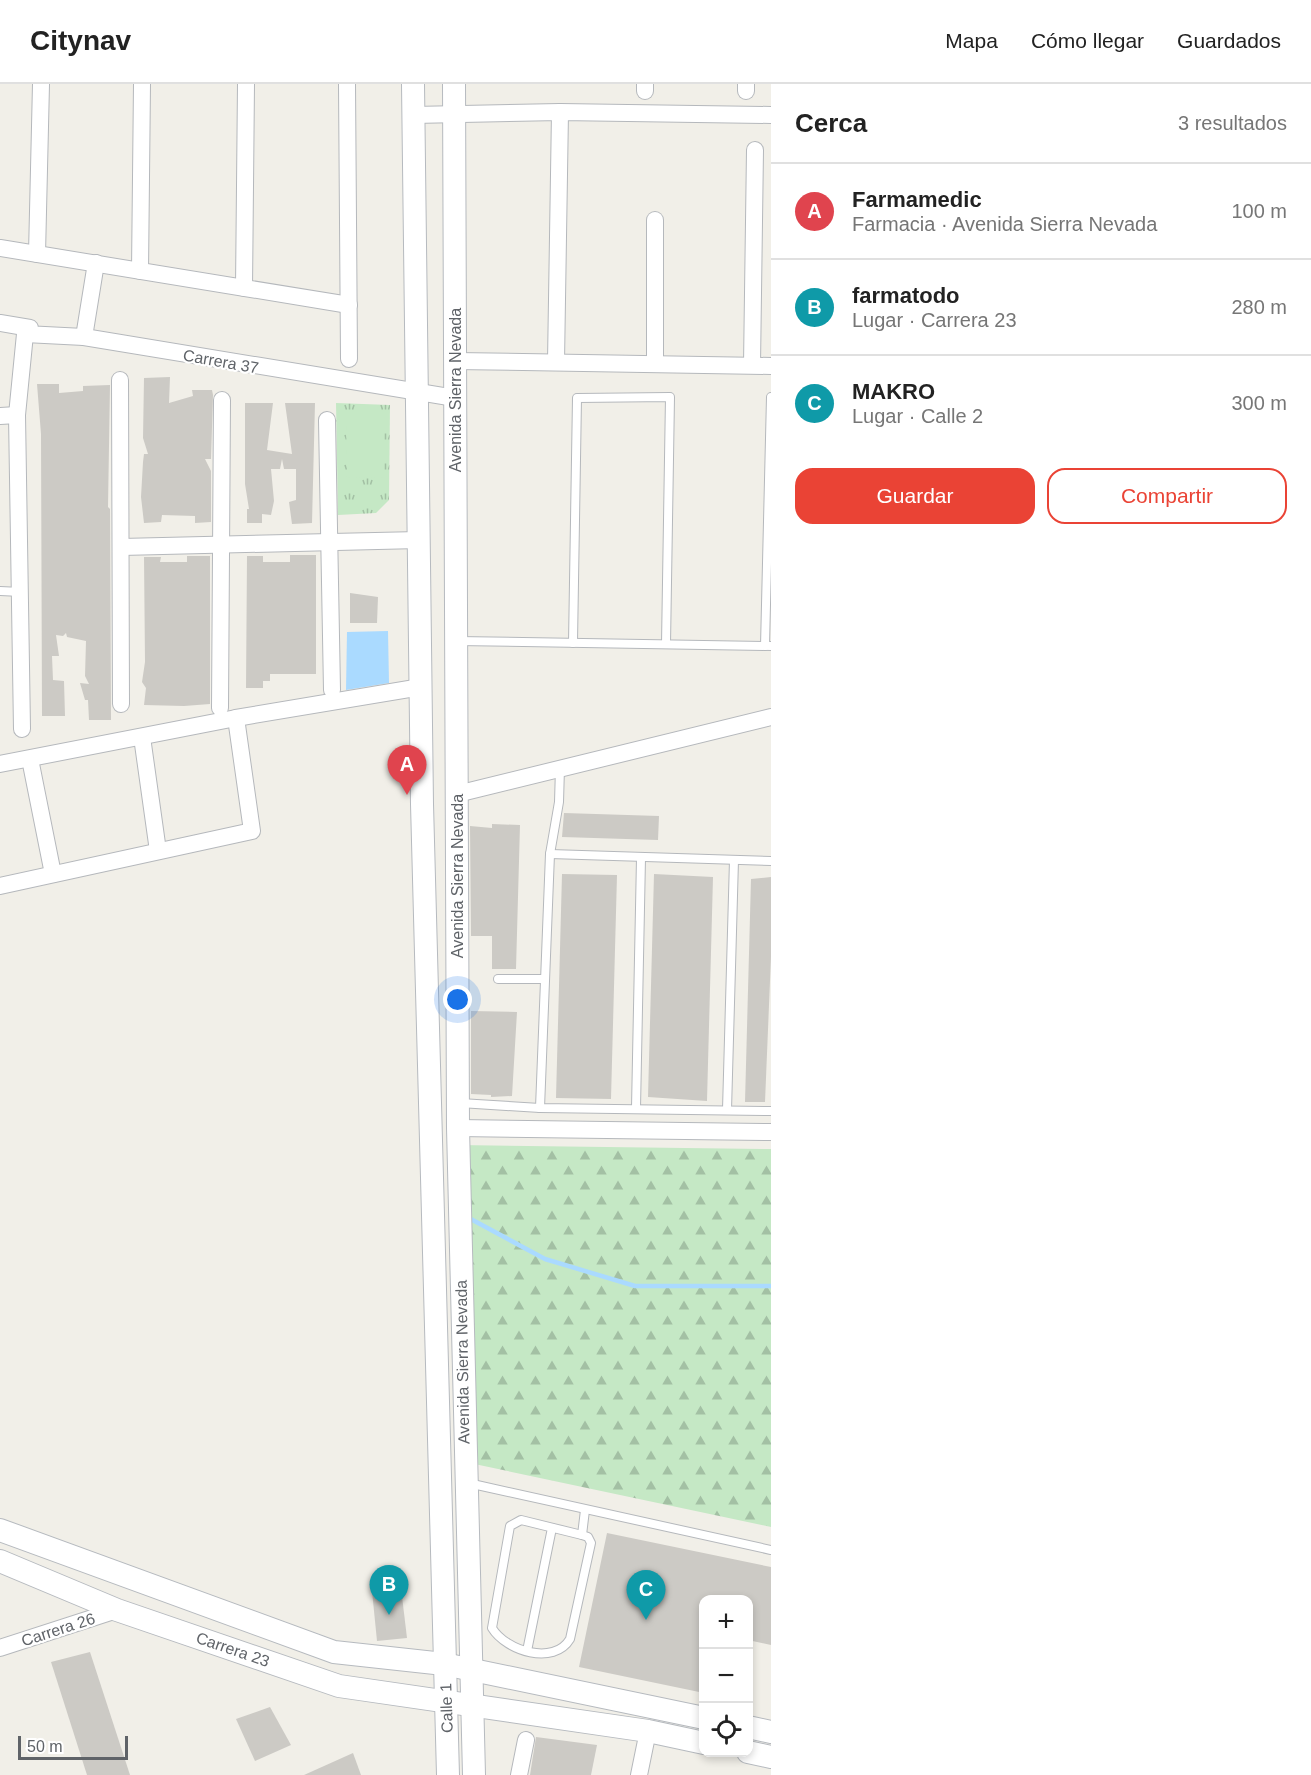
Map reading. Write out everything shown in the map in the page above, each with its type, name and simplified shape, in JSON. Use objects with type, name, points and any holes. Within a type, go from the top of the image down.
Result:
[{"type":"main road","name":"Avenida Sierra Nevada","points":[[413,84],[421,687],[444,1664]]},
{"type":"main road","name":"Avenida Sierra Nevada","points":[[454,84],[458,1128],[465,1482],[474,1671],[474,1775]]},
{"type":"main road","name":"Carrera 23","points":[[0,1530],[334,1652],[444,1664],[699,1717]]},
{"type":"main road","name":"Carrera 23","points":[[0,1561],[117,1610],[339,1686],[648,1731],[699,1742]]},
{"type":"main road","name":"Calle 1","points":[[444,1664],[447,1741]]},
{"type":"main road","points":[[339,1686],[413,1706],[434,1718],[447,1741],[448,1775]]},
{"type":"main road","points":[[753,1728],[771,1732]]},
{"type":"main road","points":[[753,1753],[771,1757]]},
{"type":"street","points":[[37,254],[41,84]]},
{"type":"street","points":[[140,271],[142,84]]},
{"type":"street","points":[[244,288],[246,84]]},
{"type":"street","points":[[347,84],[349,359]]},
{"type":"street","points":[[413,116],[560,112],[771,115]]},
{"type":"street","points":[[556,362],[560,112]]},
{"type":"street","points":[[752,365],[755,150]]},
{"type":"street","points":[[655,220],[655,364]]},
{"type":"street","points":[[0,248],[349,305]]},
{"type":"street","points":[[84,337],[96,263]]},
{"type":"street","name":"Carrera 37","points":[[0,323],[30,328],[25,334]]},
{"type":"street","points":[[22,729],[21,592],[8,416],[25,334]]},
{"type":"street","name":"Carrera 37","points":[[25,334],[84,337],[417,394],[455,398]]},
{"type":"street","points":[[455,361],[771,366]]},
{"type":"street","points":[[120,380],[121,704]]},
{"type":"street","points":[[220,708],[219,544],[222,400]]},
{"type":"street","points":[[327,420],[332,690]]},
{"type":"street","points":[[121,547],[419,540]]},
{"type":"street","points":[[0,764],[236,718],[421,687]]},
{"type":"street","points":[[456,794],[771,717]]},
{"type":"street","points":[[0,886],[252,831],[236,718]]},
{"type":"street","points":[[142,737],[158,851]]},
{"type":"street","points":[[30,759],[53,874]]},
{"type":"street","points":[[458,1128],[771,1132]]},
{"type":"street","name":"Carrera 26","points":[[0,1648],[117,1610]]},
{"type":"street","points":[[639,1775],[648,1731]]},
{"type":"street","points":[[519,1775],[526,1740]]},
{"type":"lane","points":[[573,643],[578,398],[670,397],[666,644]]},
{"type":"lane","points":[[456,641],[768,646],[771,397]]},
{"type":"lane","points":[[0,591],[21,592]]},
{"type":"lane","points":[[540,1108],[550,854],[559,802],[560,768]]},
{"type":"lane","points":[[550,854],[771,861]]},
{"type":"lane","points":[[636,1108],[641,858]]},
{"type":"lane","points":[[726,1110],[734,860]]},
{"type":"lane","points":[[498,979],[544,979]]},
{"type":"lane","points":[[458,1103],[540,1108],[771,1111]]},
{"type":"lane","points":[[465,1482],[771,1550]]},
{"type":"lane","points":[[582,1534],[585,1510]]},
{"type":"lane","points":[[521,1520],[582,1534],[588,1538],[590,1550],[570,1639],[565,1648],[556,1652],[527,1651],[504,1642],[492,1628],[509,1532],[513,1522],[521,1520]]},
{"type":"lane","points":[[527,1651],[552,1528]]},
{"type":"green space","points":[[336,403],[390,405],[389,500],[376,513],[338,515]]},
{"type":"green space","points":[[346,417],[384,417],[384,477],[347,478]]},
{"type":"green space","points":[[458,1145],[771,1149],[771,1527],[465,1462]]},
{"type":"water","points":[[388,631],[389,683],[346,690],[347,632]]},
{"type":"building","points":[[170,377],[169,403],[193,396],[192,390],[212,390],[211,459],[205,459],[211,471],[211,522],[195,523],[195,516],[162,515],[161,522],[144,523],[141,497],[143,462],[144,454],[148,454],[143,438],[144,378]]},
{"type":"building","points":[[37,384],[59,384],[59,393],[83,391],[83,386],[110,385],[108,507],[110,509],[111,720],[89,720],[88,700],[85,700],[80,683],[89,684],[85,676],[86,641],[67,637],[66,633],[63,636],[56,635],[59,656],[52,656],[53,680],[64,681],[65,716],[42,716],[41,434]]},
{"type":"building","points":[[245,403],[273,403],[267,450],[292,454],[285,403],[315,403],[312,523],[292,524],[289,502],[296,500],[296,469],[284,469],[282,459],[280,469],[271,469],[274,501],[271,515],[262,514],[262,523],[247,523],[247,509],[249,509],[245,484]]},
{"type":"building","points":[[290,555],[316,555],[316,674],[270,674],[270,681],[263,681],[263,688],[246,688],[247,556],[263,556],[263,562],[290,562]]},
{"type":"building","points":[[187,556],[210,556],[210,704],[144,705],[146,688],[142,682],[145,662],[144,557],[161,557],[160,562],[187,562]]},
{"type":"building","points":[[350,593],[378,597],[377,623],[350,623]]},
{"type":"building","points":[[564,813],[659,816],[658,840],[562,837]]},
{"type":"building","points":[[492,824],[520,825],[516,969],[492,969],[492,936],[471,936],[470,826],[492,828]]},
{"type":"building","points":[[562,874],[617,875],[611,1099],[556,1098]]},
{"type":"building","points":[[654,874],[713,877],[707,1101],[648,1097]]},
{"type":"building","points":[[771,877],[771,957],[765,1102],[745,1102],[751,879]]},
{"type":"building","points":[[471,1011],[517,1012],[512,1096],[491,1097],[491,1095],[471,1094]]},
{"type":"building","points":[[607,1533],[771,1567],[771,1645],[753,1641],[753,1595],[699,1595],[699,1692],[579,1667]]},
{"type":"building","points":[[401,1588],[407,1638],[377,1641],[372,1591]]},
{"type":"building","points":[[90,1652],[130,1775],[87,1775],[51,1662]]},
{"type":"building","points":[[270,1707],[291,1745],[255,1761],[236,1719]]},
{"type":"building","points":[[536,1737],[597,1745],[591,1775],[530,1775]]},
{"type":"building","points":[[353,1753],[361,1775],[304,1775]]},
{"type":"waterway","points":[[467,1217],[545,1259],[635,1286],[771,1286]]},
{"type":"place","name":"Farmamedic","points":[[407,795]]},
{"type":"place","name":"farmatodo","points":[[389,1615]]},
{"type":"place","name":"MAKRO","points":[[646,1620]]}]
